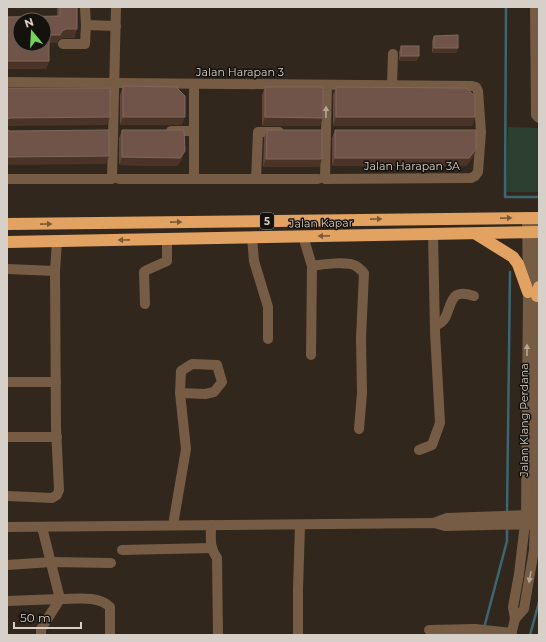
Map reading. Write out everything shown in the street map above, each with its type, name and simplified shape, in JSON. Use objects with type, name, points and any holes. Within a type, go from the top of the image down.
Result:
[{"type":"highway","name":"Jalan Kapar","points":[[7,224],[534,218]]},
{"type":"highway","name":"Jalan Kapar","points":[[7,242],[534,232]]},
{"type":"highway","points":[[475,234],[513,257],[534,292]]},
{"type":"street","points":[[63,44],[85,44],[85,7]]},
{"type":"street","points":[[115,179],[112,132],[116,7]]},
{"type":"street","points":[[536,7],[536,115],[539,118]]},
{"type":"street","points":[[86,25],[116,26]]},
{"type":"street","points":[[392,85],[393,54]]},
{"type":"street","name":"Jalan Harapan 3","points":[[7,82],[472,86]]},
{"type":"street","points":[[194,84],[194,179]]},
{"type":"street","points":[[321,179],[330,132],[327,85]]},
{"type":"street","name":"Jalan Harapan 3A","points":[[7,179],[471,178],[478,172],[478,91],[476,87],[472,86]]},
{"type":"street","points":[[164,131],[194,131]]},
{"type":"street","points":[[256,179],[258,132],[288,132]]},
{"type":"street","name":"Jalan Klang Perdana","points":[[515,618],[524,609],[534,550],[537,520],[534,218]]},
{"type":"street","points":[[419,450],[432,444],[440,423],[435,326],[433,234]]},
{"type":"street","points":[[303,236],[312,266],[311,355]]},
{"type":"street","points":[[252,237],[254,261],[268,307],[268,339]]},
{"type":"street","points":[[145,304],[144,272],[167,261],[167,239]]},
{"type":"street","points":[[7,496],[52,498],[57,495],[59,490],[56,382],[56,241]]},
{"type":"street","points":[[312,266],[322,264],[345,264],[355,266],[364,273],[361,338],[362,393],[359,429]]},
{"type":"street","points":[[7,268],[55,271]]},
{"type":"street","points":[[435,326],[444,320],[450,302],[455,296],[464,292],[474,296]]},
{"type":"street","name":"Jalan Klang Perdana","points":[[511,634],[515,618],[514,607],[519,574],[520,520],[534,292]]},
{"type":"street","points":[[7,382],[56,382]]},
{"type":"street","points":[[173,526],[186,449],[180,393]]},
{"type":"street","points":[[7,438],[57,437]]},
{"type":"street","points":[[7,527],[434,523],[445,526],[496,521],[537,520]]},
{"type":"street","points":[[211,525],[211,548],[217,558],[218,635]]},
{"type":"street","points":[[298,635],[300,525]]},
{"type":"street","points":[[41,635],[41,629],[60,599],[52,562],[42,527]]},
{"type":"street","points":[[122,550],[211,548]]},
{"type":"street","points":[[7,565],[52,562],[111,563]]},
{"type":"street","points":[[7,601],[94,599],[105,602],[110,607],[110,635]]},
{"type":"street","points":[[429,630],[463,632],[484,630],[511,634]]},
{"type":"green space","points":[[508,127],[539,128],[539,192],[506,192]]},
{"type":"building","points":[[60,7],[77,7],[77,29],[66,29],[62,31],[60,35],[52,35],[52,16],[60,16]]},
{"type":"building","points":[[7,17],[12,17],[12,52],[49,52],[49,61],[7,61]]},
{"type":"building","points":[[458,35],[458,48],[434,48],[434,36]]},
{"type":"building","points":[[401,46],[419,46],[419,56],[401,56]]},
{"type":"building","points":[[123,86],[176,87],[185,96],[185,117],[123,117]]},
{"type":"building","points":[[265,87],[323,87],[323,118],[265,117]]},
{"type":"building","points":[[336,87],[466,88],[475,96],[475,117],[336,117]]},
{"type":"building","points":[[7,88],[110,88],[110,117],[7,119]]},
{"type":"building","points":[[7,130],[109,130],[109,156],[7,157]]},
{"type":"building","points":[[122,130],[184,130],[185,151],[180,158],[122,157]]},
{"type":"building","points":[[267,130],[322,130],[322,159],[266,159]]},
{"type":"building","points":[[335,130],[476,130],[476,149],[469,158],[335,158]]},
{"type":"waterway","points":[[506,7],[505,197],[539,197]]},
{"type":"waterway","points":[[507,513],[510,272]]},
{"type":"waterway","points":[[484,628],[507,541],[507,528]]},
{"type":"waterway","points":[[530,635],[539,602]]}]
